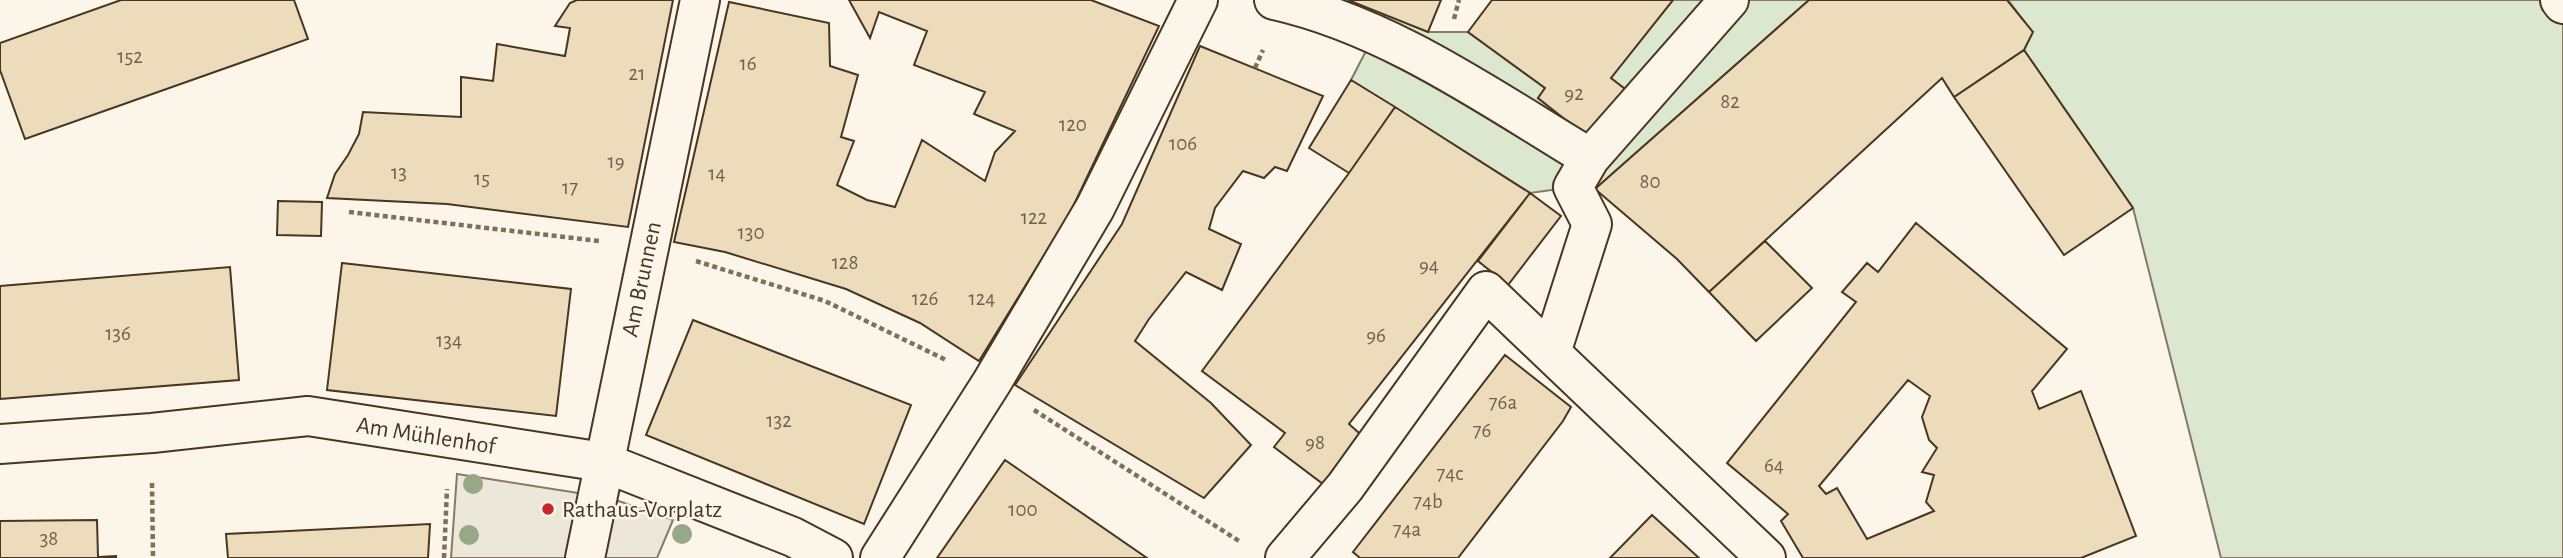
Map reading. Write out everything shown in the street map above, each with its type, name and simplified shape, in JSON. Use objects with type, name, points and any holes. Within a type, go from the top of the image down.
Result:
[{"type":"street","name":"Am Brunnen","points":[[585,558],[699,0]]},
{"type":"street","points":[[880,558],[992,382],[1096,208],[1198,0]]},
{"type":"street","points":[[1274,0],[1350,22],[1402,46],[1590,158]]},
{"type":"street","points":[[1551,354],[1592,224],[1573,187],[1590,158],[1729,0]]},
{"type":"street","points":[[1285,558],[1345,487],[1486,291],[1766,558]]},
{"type":"street","name":"Am Mühlenhof","points":[[0,444],[152,433],[308,416],[603,462],[793,537],[833,558]]},
{"type":"path","points":[[349,212],[648,247],[825,301],[992,382],[1244,543]]},
{"type":"path","points":[[152,433],[153,558]]},
{"type":"path","points":[[444,558],[449,439]]},
{"type":"green space","points":[[1673,0],[1809,0],[1595,189],[1573,187],[1530,193],[1351,80],[1385,14],[1428,32],[1468,32],[1545,88],[1538,98],[1586,136],[1611,78]]},
{"type":"green space","points":[[2008,0],[2563,0],[2563,558],[2221,558],[2133,208],[2024,50],[2032,32]]},
{"type":"shaded area","name":"Rathaus-Vorplatz","points":[[457,474],[610,498],[673,520],[657,558],[451,558]]},
{"type":"building","points":[[121,0],[294,0],[308,39],[25,139],[0,70],[0,43]]},
{"type":"building","points":[[577,0],[673,0],[628,227],[447,204],[327,198],[335,174],[359,134],[363,112],[461,117],[461,77],[493,81],[497,44],[565,56],[570,28],[555,26],[570,3]]},
{"type":"building","points":[[849,0],[1091,0],[1159,26],[1069,215],[979,361],[920,323],[846,289],[725,252],[674,242],[729,2],[829,23],[830,66],[858,75],[841,137],[854,141],[837,185],[867,200],[895,207],[922,140],[985,181],[995,152],[1015,131],[974,114],[985,92],[914,65],[927,31],[879,12],[870,38]]},
{"type":"building","points":[[1348,0],[1441,0],[1428,32]]},
{"type":"building","points":[[1492,0],[1673,0],[1611,78],[1625,89],[1586,136],[1538,98],[1545,88],[1468,32]]},
{"type":"building","points":[[1809,0],[2007,0],[2033,32],[2024,50],[1954,97],[1942,78],[1709,292],[1677,259],[1595,189]]},
{"type":"building","points":[[1200,46],[1323,96],[1287,171],[1275,167],[1264,178],[1243,171],[1215,208],[1209,229],[1241,244],[1222,290],[1186,272],[1135,341],[1211,403],[1251,445],[1204,498],[1015,385],[1122,224]]},
{"type":"building","points":[[2024,50],[2133,208],[2064,255],[1954,97]]},
{"type":"building","points":[[1351,80],[1395,107],[1349,173],[1309,148]]},
{"type":"building","points":[[1395,107],[1530,193],[1349,424],[1360,434],[1323,484],[1274,447],[1285,433],[1202,371]]},
{"type":"building","points":[[1530,193],[1561,216],[1508,285],[1478,261]]},
{"type":"building","points":[[278,201],[322,202],[321,236],[277,235]]},
{"type":"building","points":[[1916,223],[2067,349],[2032,391],[2039,409],[2081,391],[2136,536],[2081,558],[1803,558],[1781,521],[1788,514],[1727,463],[1856,302],[1842,292],[1867,263],[1878,272]],"holes":[[[1908,380],[1930,396],[1922,417],[1929,440],[1937,448],[1922,472],[1934,475],[1926,502],[1934,511],[1867,539],[1837,488],[1826,494],[1819,486]]]},
{"type":"building","points":[[1765,241],[1812,288],[1756,341],[1709,292]]},
{"type":"building","points":[[342,263],[571,289],[556,416],[327,390]]},
{"type":"building","points":[[230,267],[239,380],[0,399],[0,286]]},
{"type":"building","points":[[693,320],[911,405],[864,524],[646,435]]},
{"type":"building","points":[[1505,355],[1571,407],[1563,421],[1458,558],[1360,558],[1353,552]]},
{"type":"building","points":[[1005,460],[1147,558],[937,558]]},
{"type":"building","points":[[1652,515],[1699,558],[1610,558]]},
{"type":"building","points":[[97,520],[98,557],[116,558],[0,558],[0,521]]},
{"type":"building","points":[[430,524],[428,558],[228,558],[226,534]]},
{"type":"place","name":"Rathaus-Vorplatz","points":[[548,509]]}]
